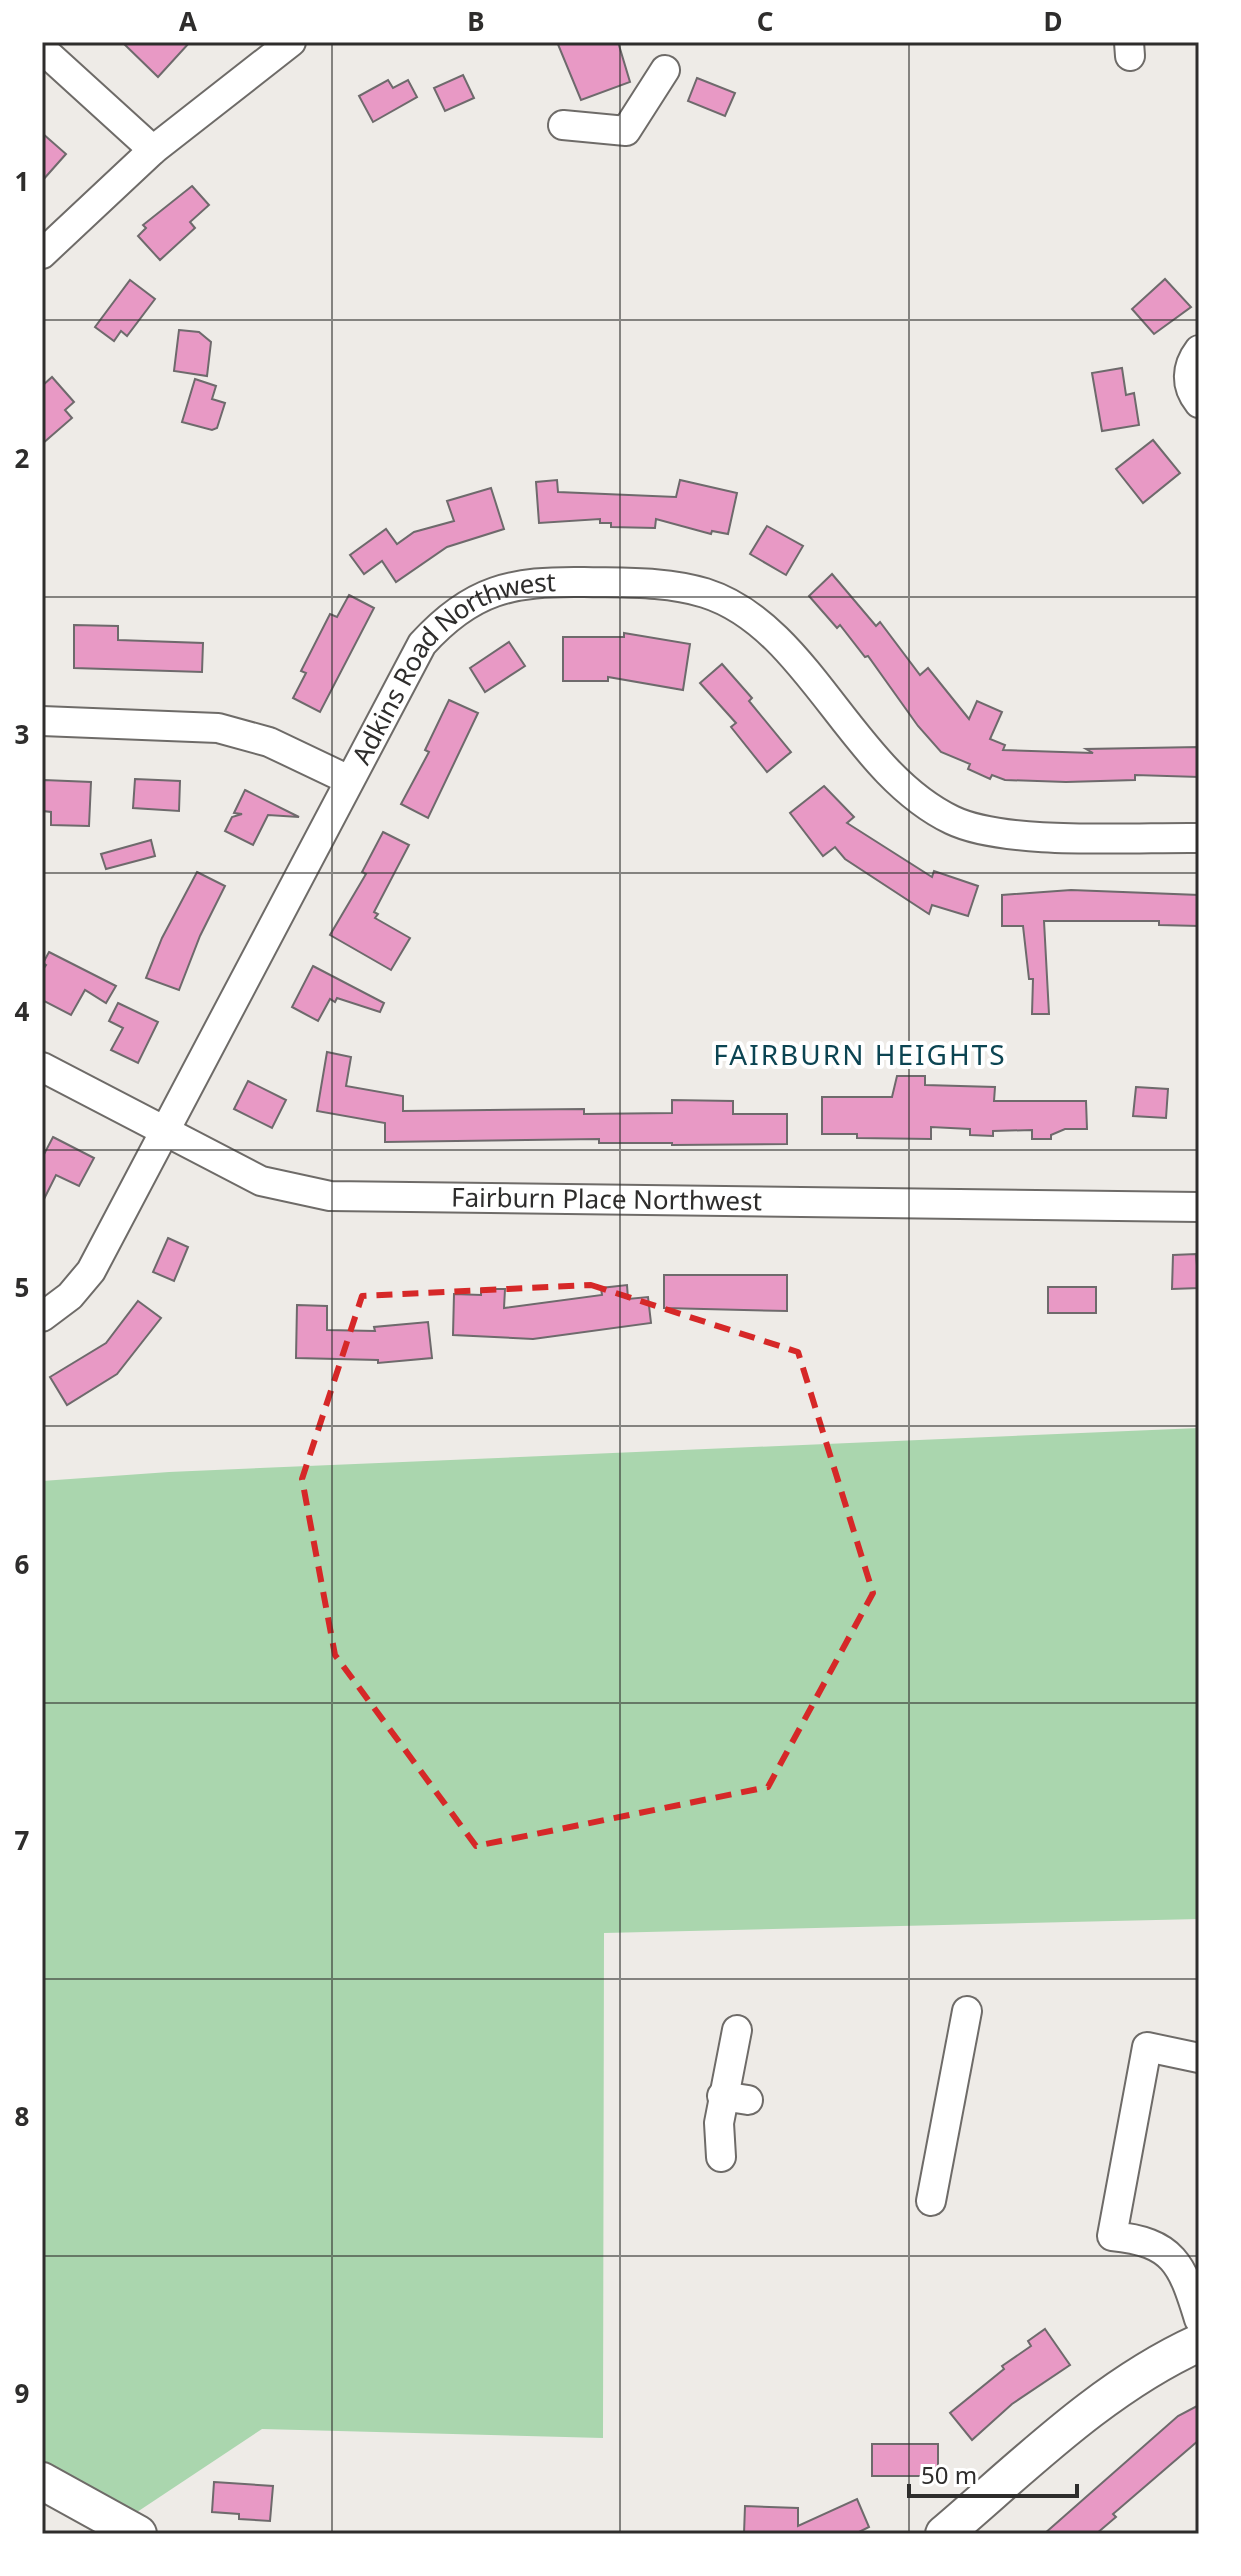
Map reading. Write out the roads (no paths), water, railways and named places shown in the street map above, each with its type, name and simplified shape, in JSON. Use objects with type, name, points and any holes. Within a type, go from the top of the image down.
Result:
[{"type":"main road","points":[[944,2534],[1112,2392],[1155,2364],[1199,2343]]},
{"type":"main road","points":[[42,2481],[128,2532]]},
{"type":"street","points":[[42,254],[153,150],[291,42]]},
{"type":"street","points":[[42,49],[153,150]]},
{"type":"street","points":[[563,125],[626,131],[665,70]]},
{"type":"street","points":[[1199,350],[1188,375],[1190,388],[1199,403]]},
{"type":"street","name":"Adkins Road Northwest","points":[[42,1317],[70,1296],[91,1271],[422,644],[444,619],[475,598],[504,587],[540,582],[656,584],[705,593],[739,609],[769,631],[895,781],[923,805],[956,822],[1015,835],[1199,838]]},
{"type":"street","points":[[42,721],[218,728],[269,742],[349,780]]},
{"type":"street","name":"Fairburn Place Northwest","points":[[42,1067],[261,1181],[330,1196],[1199,1207]]},
{"type":"street","points":[[931,2201],[936,2136],[967,2011]]},
{"type":"street","points":[[721,2157],[719,2123],[735,2098],[737,2030]]},
{"type":"street","points":[[1199,2058],[1147,2047],[1124,2106],[1113,2167],[1112,2236],[1143,2239],[1169,2253],[1184,2272],[1199,2319]]},
{"type":"district","name":"FAIRBURN HEIGHTS","points":[[860,1055]]}]
